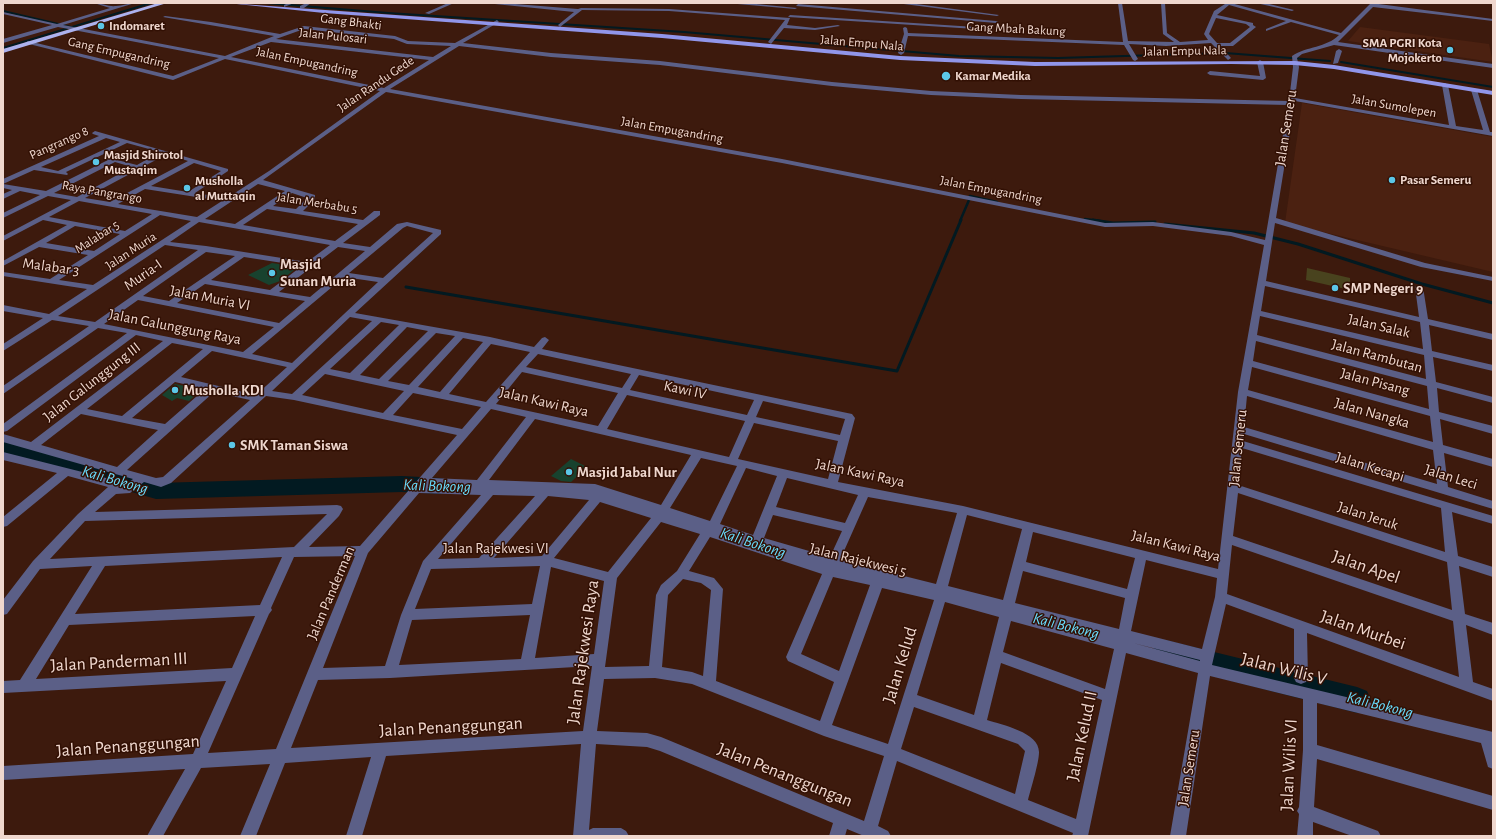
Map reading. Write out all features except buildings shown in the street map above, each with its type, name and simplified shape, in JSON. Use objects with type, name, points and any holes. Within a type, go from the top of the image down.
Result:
[{"type":"highway","points":[[3,51],[71,28],[164,3]]},
{"type":"main road","name":"Jalan Empu Nala","points":[[229,3],[686,38],[900,58],[1035,64],[1104,62],[1260,62],[1295,60],[1493,93]]},
{"type":"main road","name":"Jalan Empu Nala","points":[[257,3],[305,5],[322,10]]},
{"type":"main road","name":"Jalan Empu Nala","points":[[334,12],[561,25],[974,58],[1104,62],[1134,57],[1225,55],[1335,63],[1493,88]]},
{"type":"street","points":[[96,3],[114,8]]},
{"type":"street","points":[[3,41],[133,3]]},
{"type":"street","points":[[427,13],[452,3]]},
{"type":"street","points":[[487,3],[581,8],[652,9],[991,29]]},
{"type":"street","points":[[728,3],[798,5],[996,22]]},
{"type":"street","points":[[852,9],[855,3]]},
{"type":"street","points":[[898,3],[997,15]]},
{"type":"street","points":[[949,19],[955,3]]},
{"type":"street","points":[[1120,3],[1126,43],[1134,57]]},
{"type":"street","points":[[1163,3],[1164,33],[1179,43]]},
{"type":"street","points":[[1225,55],[1206,34],[1218,10],[1227,3],[1343,35]]},
{"type":"street","points":[[1258,3],[1293,8],[1287,20],[1268,30]]},
{"type":"street","points":[[561,25],[581,8],[589,4]]},
{"type":"street","points":[[894,23],[908,4]]},
{"type":"street","points":[[1334,43],[1373,4],[1493,20]]},
{"type":"street","points":[[772,41],[798,5]]},
{"type":"street","name":"Jalan Empugandring","points":[[3,13],[71,28],[230,56],[387,89],[782,162],[1105,225],[1153,224],[1267,240]]},
{"type":"street","points":[[977,20],[980,13]]},
{"type":"street","name":"Gang Mbah Bakung","points":[[906,34],[1126,43],[1213,42],[1231,45],[1254,27],[1248,26],[1251,24],[1214,16]]},
{"type":"street","points":[[165,17],[211,22],[280,36]]},
{"type":"street","points":[[964,20],[964,28]]},
{"type":"street","name":"Jalan Randu Gede","points":[[271,172],[387,89],[457,44],[497,21]]},
{"type":"street","points":[[1284,29],[1297,23]]},
{"type":"street","points":[[901,52],[906,34],[904,24]]},
{"type":"street","points":[[783,26],[815,28],[838,26]]},
{"type":"street","name":"Gang Bhakti","points":[[270,40],[306,27],[396,38],[407,42],[457,44],[557,55],[667,64],[832,84],[937,93],[1021,97],[1292,101]]},
{"type":"street","name":"Jalan Pulosari","points":[[230,56],[270,40],[434,59]]},
{"type":"street","name":"Gang Empugandring","points":[[28,43],[173,78],[230,56]]},
{"type":"street","points":[[1295,60],[1300,53],[1334,43],[1493,66]]},
{"type":"street","points":[[1335,63],[1339,51]]},
{"type":"street","name":"Jalan Semeru","points":[[1178,836],[1206,662],[1221,597],[1234,488],[1243,392],[1258,312],[1267,240],[1292,101],[1295,60]]},
{"type":"street","points":[[1210,74],[1264,78],[1260,62]]},
{"type":"street","points":[[1445,85],[1454,127]]},
{"type":"street","points":[[1474,90],[1490,134]]},
{"type":"street","name":"Jalan Sumolepen","points":[[1292,101],[1490,134]]},
{"type":"street","points":[[95,133],[105,136]]},
{"type":"street","name":"Pangrango 8","points":[[3,182],[105,136],[226,170],[189,194]]},
{"type":"street","points":[[59,173],[127,141]]},
{"type":"street","points":[[3,239],[166,152]]},
{"type":"street","points":[[98,155],[138,166]]},
{"type":"street","points":[[3,216],[114,160]]},
{"type":"street","points":[[110,205],[194,160]]},
{"type":"street","points":[[34,168],[81,177]]},
{"type":"street","name":"Jalan Muria","points":[[3,348],[271,172]]},
{"type":"street","points":[[257,181],[312,197],[298,212]]},
{"type":"street","name":"Raya Pangrango","points":[[3,186],[197,221],[371,250]]},
{"type":"street","points":[[144,187],[227,200]]},
{"type":"street","points":[[3,196],[18,189]]},
{"type":"street","points":[[235,227],[291,191]]},
{"type":"street","name":"Jalan Merbabu 5","points":[[266,207],[363,222]]},
{"type":"street","points":[[272,293],[363,222],[377,213]]},
{"type":"street","name":"Malabar 5","points":[[52,281],[124,233],[157,214]]},
{"type":"street","points":[[42,218],[124,233]]},
{"type":"street","points":[[1271,219],[1419,263],[1493,280]]},
{"type":"street","points":[[3,264],[74,224]]},
{"type":"street","points":[[3,438],[119,471],[137,482],[161,483],[167,480],[262,396],[348,314],[438,232],[435,230],[404,224],[246,355]]},
{"type":"street","points":[[164,243],[206,248],[308,265]]},
{"type":"street","points":[[37,244],[93,253]]},
{"type":"street","name":"Muria-I","points":[[3,391],[206,248]]},
{"type":"street","points":[[170,304],[242,255]]},
{"type":"street","name":"Malabar 3","points":[[3,274],[95,288]]},
{"type":"street","points":[[343,274],[385,281]]},
{"type":"street","points":[[203,281],[311,300]]},
{"type":"street","points":[[1262,283],[1493,337]]},
{"type":"street","points":[[1419,286],[1428,352],[1433,413],[1443,490]]},
{"type":"street","name":"Jalan Muria VI","points":[[135,297],[280,326]]},
{"type":"street","name":"Jalan Galunggung Raya","points":[[5,310],[50,316],[134,332],[294,366]]},
{"type":"street","name":"Jalan Salak","points":[[1258,312],[1493,368]]},
{"type":"street","points":[[348,314],[490,340],[535,351],[850,417],[832,484]]},
{"type":"street","points":[[294,397],[322,370],[379,320]]},
{"type":"street","points":[[352,377],[406,324]]},
{"type":"street","points":[[381,382],[434,330]]},
{"type":"street","points":[[3,429],[134,332]]},
{"type":"street","points":[[386,416],[461,335]]},
{"type":"street","name":"Jalan Rambutan","points":[[1253,337],[1431,385],[1493,400]]},
{"type":"street","name":"Jalan Galunggung III","points":[[32,447],[170,340]]},
{"type":"street","points":[[443,395],[490,340]]},
{"type":"street","name":"Jalan Panderman","points":[[248,836],[315,674],[363,551],[544,340]]},
{"type":"street","points":[[123,420],[210,348]]},
{"type":"street","name":"Jalan Pisang","points":[[1248,363],[1493,430]]},
{"type":"street","name":"Kawi IV","points":[[520,369],[844,439]]},
{"type":"street","name":"Jalan Kawi Raya","points":[[322,370],[533,415],[865,492],[963,510],[1224,575]]},
{"type":"street","points":[[600,431],[637,372]]},
{"type":"street","points":[[173,378],[212,388],[262,396],[294,397],[463,433]]},
{"type":"street","points":[[119,471],[165,428],[212,388]]},
{"type":"street","name":"Jalan Nangka","points":[[1243,392],[1493,463]]},
{"type":"street","points":[[655,672],[662,595],[665,589],[681,574],[710,530],[737,462],[750,419],[760,397]]},
{"type":"street","points":[[80,411],[165,428]]},
{"type":"street","points":[[390,672],[406,616],[427,564],[485,487],[533,415]]},
{"type":"street","name":"Jalan Leci","points":[[1239,428],[1493,505]]},
{"type":"street","points":[[1269,453],[1271,438]]},
{"type":"street","name":"Jalan Kecapi","points":[[1238,443],[1493,520]]},
{"type":"street","name":"Jalan Rajekwesi Raya","points":[[581,836],[589,737],[610,578],[661,513],[698,453]]},
{"type":"street","points":[[3,456],[114,484],[113,490],[82,517],[37,564],[3,610]]},
{"type":"street","points":[[4,520],[67,471]]},
{"type":"street","points":[[757,541],[784,472]]},
{"type":"street","points":[[113,490],[126,490],[137,482]]},
{"type":"street","name":"Jalan Rajekwesi 5","points":[[420,485],[485,487],[598,498],[661,513],[710,530],[878,581],[941,593]]},
{"type":"street","points":[[485,487],[589,487],[661,513]]},
{"type":"street","name":"Jalan Jeruk","points":[[1234,488],[1493,572]]},
{"type":"street","points":[[483,562],[545,492]]},
{"type":"street","points":[[842,679],[793,657],[865,492]]},
{"type":"street","points":[[527,664],[546,561],[549,554],[598,498]]},
{"type":"street","points":[[1446,506],[1467,686]]},
{"type":"street","points":[[82,517],[337,509],[335,513],[294,552],[236,674],[197,761],[155,836]]},
{"type":"street","points":[[769,510],[848,528]]},
{"type":"street","name":"Jalan Kelud","points":[[869,830],[892,752],[910,699],[941,593],[963,510]]},
{"type":"street","points":[[979,724],[995,655],[1029,526]]},
{"type":"street","points":[[710,530],[757,541],[831,567],[941,593]]},
{"type":"street","name":"Jalan Apel","points":[[1228,539],[1493,629]]},
{"type":"street","points":[[37,564],[294,552],[363,551]]},
{"type":"street","name":"Jalan Kelud II","points":[[1081,833],[1142,554]]},
{"type":"street","name":"Jalan Rajekwesi VI","points":[[427,564],[546,561],[610,578]]},
{"type":"street","points":[[24,686],[101,562]]},
{"type":"street","points":[[1019,565],[1132,595]]},
{"type":"street","points":[[681,574],[707,580],[713,583],[717,589],[709,683]]},
{"type":"street","points":[[824,729],[878,581]]},
{"type":"street","name":"Jalan Wilis V","points":[[941,593],[1206,662],[1310,696],[1490,738]]},
{"type":"street","name":"Jalan Murbei","points":[[1221,597],[1300,627],[1493,695]]},
{"type":"street","points":[[65,620],[266,610]]},
{"type":"street","points":[[406,616],[536,610]]},
{"type":"street","points":[[1300,627],[1301,678]]},
{"type":"street","points":[[995,655],[1110,697]]},
{"type":"street","points":[[315,674],[390,672],[527,664],[598,667],[684,675],[709,683],[824,729],[892,752],[1020,803],[1081,833]]},
{"type":"street","name":"Jalan Panderman III","points":[[3,687],[236,674]]},
{"type":"street","name":"Jalan Wilis VI","points":[[1305,836],[1305,811],[1310,750],[1310,696]]},
{"type":"street","points":[[910,699],[1022,739],[1030,744],[1032,751],[1020,803]]},
{"type":"street","name":"Jalan Penanggungan","points":[[3,773],[589,737],[647,740],[661,744],[883,836]]},
{"type":"street","points":[[1490,738],[1493,762]]},
{"type":"street","points":[[354,836],[381,750]]},
{"type":"street","points":[[1310,750],[1493,803]]},
{"type":"street","points":[[1305,811],[1373,836]]},
{"type":"street","points":[[837,836],[842,819]]},
{"type":"street","points":[[593,836],[620,836]]},
{"type":"shaded area","name":"SMA PGRI Kota Mojokerto","points":[[1360,27],[1489,44],[1493,62],[1348,41]]},
{"type":"shaded area","name":"Pasar Semeru","points":[[1302,103],[1493,137],[1493,272],[1285,223]]},
{"type":"shaded area","points":[[1307,268],[1350,278],[1350,290],[1306,280]]},
{"type":"waterway","points":[[3,48],[151,3]]},
{"type":"waterway","points":[[266,3],[388,13],[684,32],[959,56],[1058,58],[1225,53],[1330,61]]},
{"type":"waterway","points":[[3,11],[71,27]]},
{"type":"waterway","points":[[1341,62],[1493,87]]},
{"type":"waterway","points":[[970,196],[997,202]]},
{"type":"waterway","points":[[960,221],[969,200]]},
{"type":"waterway","points":[[1085,219],[1097,221]]},
{"type":"waterway","points":[[406,287],[897,371],[961,220]]},
{"type":"waterway","points":[[1093,220],[1097,221]]},
{"type":"waterway","points":[[1097,221],[1113,223],[1155,222]]},
{"type":"waterway","points":[[1165,224],[1254,233],[1298,244],[1422,284],[1493,303]]},
{"type":"waterway","name":"Kali Bokong","points":[[3,448],[156,491],[402,484],[440,486]]},
{"type":"waterway","name":"Kali Bokong","points":[[1165,652],[1357,700]]},
{"type":"place","name":"Indomaret","points":[[101,26]]},
{"type":"place","name":"SMA PGRI Kota Mojokerto","points":[[1450,50]]},
{"type":"place","name":"Kamar Medika","points":[[946,76]]},
{"type":"place","name":"Masjid Shirotol Mustaqim","points":[[96,162]]},
{"type":"place","name":"Pasar Semeru","points":[[1392,180]]},
{"type":"place","name":"Musholla al Muttaqin","points":[[187,188]]},
{"type":"place","name":"Masjid Sunan Muria","points":[[272,273]]},
{"type":"place","name":"SMP Negeri 9","points":[[1335,288]]},
{"type":"place","name":"Musholla KDI","points":[[175,390]]},
{"type":"place","name":"SMK Taman Siswa","points":[[232,445]]},
{"type":"place","name":"Masjid Jabal Nur","points":[[569,472]]}]
